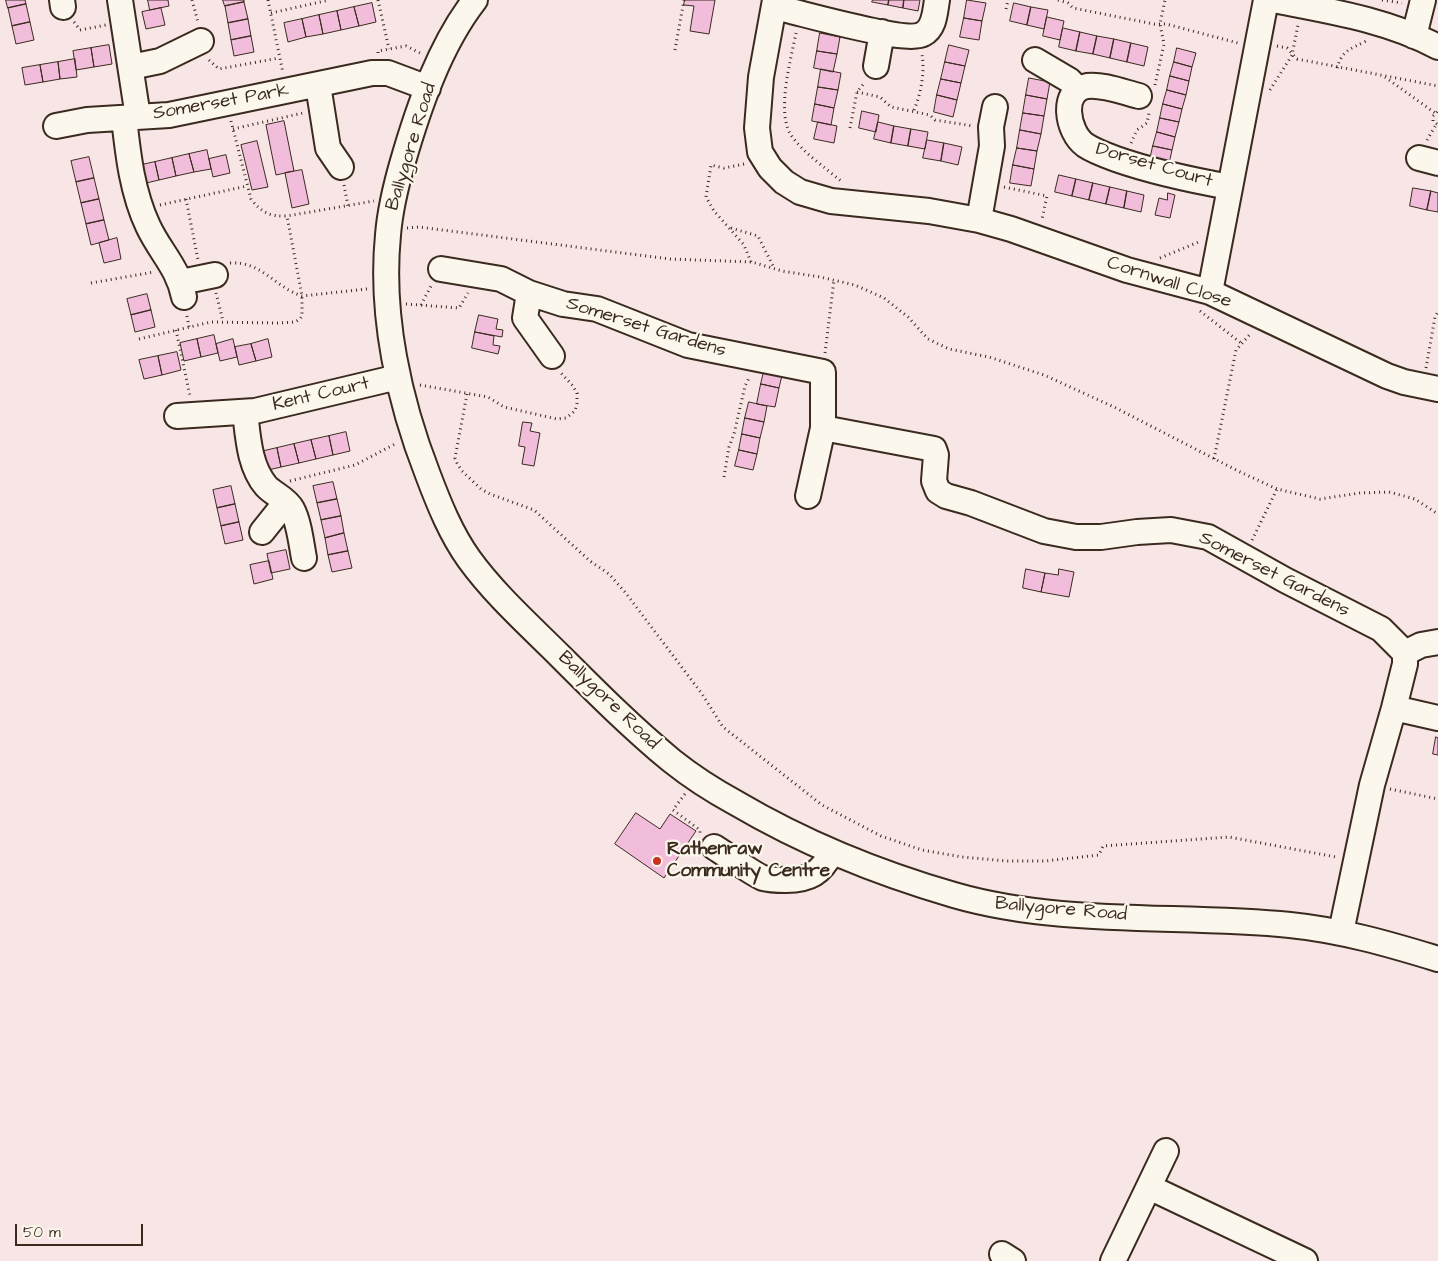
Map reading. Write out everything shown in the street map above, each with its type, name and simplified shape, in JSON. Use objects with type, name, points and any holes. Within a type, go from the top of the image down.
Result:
[{"type":"street","name":"Ballygore Road","points":[[475,0],[452,33],[438,62],[408,144],[392,206],[388,230],[388,295],[399,381],[413,434],[434,492],[449,525],[467,557],[515,611],[623,717],[675,763],[717,792],[768,822],[832,852],[951,894],[988,904],[1030,911],[1270,924],[1341,932],[1438,959]]},
{"type":"street","points":[[774,3],[801,13],[882,32],[918,37],[925,34],[932,26],[937,0]]},
{"type":"street","points":[[1199,289],[1221,236],[1266,0]]},
{"type":"street","points":[[1274,0],[1378,24],[1414,36],[1438,47]]},
{"type":"street","points":[[1414,36],[1423,0]]},
{"type":"street","name":"Cornwall Close","points":[[774,3],[758,102],[757,128],[760,152],[770,168],[784,182],[800,192],[831,201],[929,211],[979,220],[1134,272],[1199,289],[1388,376],[1404,382],[1431,387]]},
{"type":"street","points":[[122,11],[130,67],[131,169],[141,209],[153,235],[195,279]]},
{"type":"street","points":[[876,66],[882,32]]},
{"type":"street","points":[[130,67],[160,61],[203,42]]},
{"type":"street","points":[[1035,60],[1069,80],[1078,89],[1089,86],[1101,87],[1139,96]]},
{"type":"street","name":"Somerset Park","points":[[56,126],[87,120],[169,115],[378,72],[397,76],[428,88]]},
{"type":"street","points":[[318,85],[328,148],[341,167]]},
{"type":"street","name":"Dorset Court","points":[[1078,89],[1070,103],[1070,119],[1074,134],[1083,144],[1100,153],[1127,163],[1169,175],[1230,187]]},
{"type":"street","points":[[979,220],[992,146],[993,117]]},
{"type":"street","name":"Somerset Gardens","points":[[441,269],[501,280],[529,293],[563,304],[597,309],[688,345],[823,372]]},
{"type":"street","points":[[529,293],[525,318],[552,356]]},
{"type":"street","points":[[808,496],[823,428],[823,372]]},
{"type":"street","name":"Kent Court","points":[[186,415],[245,412],[399,381]]},
{"type":"street","points":[[245,412],[251,455],[266,486],[291,506],[304,558]]},
{"type":"street","name":"Somerset Gardens","points":[[823,428],[931,448],[935,450],[936,455],[935,487],[941,493],[1044,531],[1076,536],[1101,537],[1171,530],[1208,537],[1285,580],[1381,629],[1405,653]]},
{"type":"street","points":[[262,532],[286,502]]},
{"type":"street","points":[[1341,932],[1372,785],[1394,708],[1405,664],[1405,653],[1421,645],[1438,642]]},
{"type":"street","points":[[1394,708],[1438,718]]},
{"type":"street","points":[[708,842],[763,878],[780,880],[802,879],[812,876],[826,863],[832,852]]},
{"type":"street","points":[[1113,1261],[1166,1151]]},
{"type":"street","points":[[1149,1187],[1305,1261]]},
{"type":"path","points":[[192,0],[203,42],[219,69],[279,58]]},
{"type":"path","points":[[268,0],[286,91]]},
{"type":"path","points":[[271,13],[329,0]]},
{"type":"path","points":[[378,0],[390,49]]},
{"type":"path","points":[[675,50],[684,0]]},
{"type":"path","points":[[1006,9],[1008,0]]},
{"type":"path","points":[[1058,0],[1068,3],[1074,8],[1154,24],[1166,24],[1245,45],[1281,46],[1287,48],[1297,59],[1438,86]]},
{"type":"path","points":[[63,4],[80,30],[122,11]]},
{"type":"path","points":[[1265,97],[1292,55],[1301,5]]},
{"type":"path","points":[[801,13],[785,86],[786,126],[791,136],[800,146],[842,182],[863,204]]},
{"type":"path","points":[[1337,68],[1340,56],[1376,35],[1378,24]]},
{"type":"path","points":[[914,110],[917,104],[924,65],[918,37]]},
{"type":"path","points":[[378,72],[378,51],[406,46],[438,62]]},
{"type":"path","points":[[850,128],[857,92],[876,66]]},
{"type":"path","points":[[1384,76],[1436,112],[1433,119],[1438,124]]},
{"type":"path","points":[[857,92],[880,97],[891,107],[930,114],[935,120],[961,125],[993,117]]},
{"type":"path","points":[[226,102],[251,199],[265,213],[275,217],[287,216],[374,201],[392,206]]},
{"type":"path","points":[[233,129],[322,109]]},
{"type":"path","points":[[752,262],[744,245],[714,211],[706,197],[711,165],[724,168],[750,162],[760,152]]},
{"type":"path","points":[[986,182],[1047,196],[1038,239]]},
{"type":"path","points":[[141,209],[247,186]]},
{"type":"path","points":[[186,199],[195,279],[223,321]]},
{"type":"path","points":[[140,339],[211,322],[278,323],[294,322],[300,319],[302,316],[302,296],[287,216]]},
{"type":"path","points":[[388,230],[419,227],[670,259],[752,262],[855,285],[884,298],[908,317],[928,339],[949,349],[989,357],[1044,374],[1114,407],[1276,489],[1320,499],[1360,493],[1389,492],[1414,499],[1438,514]]},
{"type":"path","points":[[730,228],[758,236],[774,268]]},
{"type":"path","points":[[1134,272],[1167,254],[1195,243],[1221,236]]},
{"type":"path","points":[[91,283],[195,279],[224,263],[241,262],[260,269],[292,293],[302,296],[388,295],[459,308],[479,275]]},
{"type":"path","points":[[823,372],[834,280]]},
{"type":"path","points":[[1199,289],[1192,299],[1198,310],[1241,343]]},
{"type":"path","points":[[1431,387],[1435,318],[1438,312]]},
{"type":"path","points":[[1214,459],[1236,350],[1260,325],[1264,318]]},
{"type":"path","points":[[176,330],[186,415]]},
{"type":"path","points":[[399,381],[488,397],[504,407],[557,419],[566,418],[575,411],[577,403],[576,393],[552,356]]},
{"type":"path","points":[[724,477],[745,386],[750,377],[754,358]]},
{"type":"path","points":[[467,394],[455,458],[462,471],[486,492],[534,510],[590,561],[609,574],[626,592],[702,694],[723,727],[822,805],[846,818],[889,839],[922,850],[962,857],[1007,861],[1046,861],[1099,855],[1103,846],[1229,837],[1281,845],[1357,861]]},
{"type":"path","points":[[266,486],[355,465],[413,434]]},
{"type":"path","points":[[1244,557],[1276,489]]},
{"type":"path","points":[[696,778],[673,810],[700,830],[708,842]]},
{"type":"path","points":[[1372,785],[1438,799]]},
{"type":"building","points":[[6,0],[25,0],[26,4],[8,8]]},
{"type":"building","points":[[148,0],[168,0],[169,6],[150,10]]},
{"type":"building","points":[[223,0],[244,0],[244,2],[225,6]]},
{"type":"building","points":[[685,0],[715,0],[709,34],[690,31],[694,6],[684,5]]},
{"type":"building","points":[[873,0],[889,0],[888,5],[872,2]]},
{"type":"building","points":[[889,0],[904,0],[903,8],[888,5]]},
{"type":"building","points":[[904,0],[920,0],[918,11],[903,8]]},
{"type":"building","points":[[967,0],[986,3],[982,21],[964,18]]},
{"type":"building","points":[[244,2],[248,19],[228,23],[225,6]]},
{"type":"building","points":[[372,3],[376,22],[359,26],[354,7]]},
{"type":"building","points":[[1014,3],[1031,7],[1027,25],[1010,21]]},
{"type":"building","points":[[26,4],[30,22],[12,26],[8,8]]},
{"type":"building","points":[[354,7],[359,26],[341,30],[337,11]]},
{"type":"building","points":[[1031,7],[1048,10],[1044,29],[1027,25]]},
{"type":"building","points":[[161,8],[165,25],[146,29],[142,12]]},
{"type":"building","points":[[337,11],[341,30],[323,34],[319,15]]},
{"type":"building","points":[[319,15],[323,34],[306,37],[302,19]]},
{"type":"building","points":[[1047,17],[1064,21],[1060,40],[1043,36]]},
{"type":"building","points":[[964,18],[982,21],[979,40],[960,37]]},
{"type":"building","points":[[248,19],[251,36],[231,40],[228,23]]},
{"type":"building","points":[[302,19],[306,37],[288,42],[284,23]]},
{"type":"building","points":[[30,22],[34,40],[16,44],[12,26]]},
{"type":"building","points":[[1063,28],[1080,32],[1076,51],[1059,47]]},
{"type":"building","points":[[1080,32],[1097,36],[1093,54],[1076,51]]},
{"type":"building","points":[[820,33],[840,37],[837,54],[817,51]]},
{"type":"building","points":[[251,36],[254,52],[234,56],[231,40]]},
{"type":"building","points":[[1097,36],[1114,39],[1110,58],[1093,54]]},
{"type":"building","points":[[1114,39],[1131,43],[1127,62],[1110,58]]},
{"type":"building","points":[[1131,43],[1148,47],[1144,66],[1127,62]]},
{"type":"building","points":[[109,45],[112,64],[94,67],[91,48]]},
{"type":"building","points":[[949,45],[969,50],[965,66],[945,62]]},
{"type":"building","points":[[91,48],[94,67],[76,70],[73,51]]},
{"type":"building","points":[[1177,48],[1196,53],[1192,67],[1174,62]]},
{"type":"building","points":[[817,51],[837,54],[833,72],[814,68]]},
{"type":"building","points":[[75,59],[77,77],[60,79],[58,62]]},
{"type":"building","points":[[58,62],[60,79],[43,82],[40,65]]},
{"type":"building","points":[[945,62],[965,66],[961,83],[941,79]]},
{"type":"building","points":[[1174,62],[1192,67],[1189,81],[1170,76]]},
{"type":"building","points":[[40,65],[43,82],[25,85],[22,68]]},
{"type":"building","points":[[821,69],[841,73],[838,90],[818,87]]},
{"type":"building","points":[[1170,76],[1189,81],[1186,95],[1167,90]]},
{"type":"building","points":[[1029,78],[1050,82],[1047,99],[1026,95]]},
{"type":"building","points":[[941,79],[961,83],[957,100],[937,95]]},
{"type":"building","points":[[818,87],[838,90],[834,108],[815,104]]},
{"type":"building","points":[[1167,90],[1186,95],[1182,109],[1163,104]]},
{"type":"building","points":[[937,95],[957,100],[953,117],[934,112]]},
{"type":"building","points":[[1026,95],[1047,99],[1044,116],[1023,113]]},
{"type":"building","points":[[815,104],[834,108],[831,125],[812,121]]},
{"type":"building","points":[[1163,104],[1182,109],[1179,122],[1160,118]]},
{"type":"building","points":[[862,111],[879,115],[876,132],[859,128]]},
{"type":"building","points":[[1023,113],[1044,116],[1041,134],[1020,130]]},
{"type":"building","points":[[1160,118],[1179,122],[1175,137],[1157,132]]},
{"type":"building","points":[[284,121],[294,171],[276,175],[266,125]]},
{"type":"building","points":[[818,122],[837,126],[834,143],[814,139]]},
{"type":"building","points":[[878,122],[894,126],[891,143],[874,139]]},
{"type":"building","points":[[894,126],[911,129],[908,146],[891,143]]},
{"type":"building","points":[[911,129],[928,132],[925,149],[908,146]]},
{"type":"building","points":[[1020,130],[1041,134],[1037,151],[1017,148]]},
{"type":"building","points":[[1157,132],[1175,137],[1172,150],[1153,146]]},
{"type":"building","points":[[927,140],[944,143],[941,161],[923,158]]},
{"type":"building","points":[[257,141],[268,187],[252,190],[241,145]]},
{"type":"building","points":[[944,143],[962,147],[958,165],[941,161]]},
{"type":"building","points":[[1153,146],[1172,150],[1169,164],[1150,160]]},
{"type":"building","points":[[1017,148],[1037,151],[1034,169],[1013,165]]},
{"type":"building","points":[[207,150],[211,169],[194,172],[189,154]]},
{"type":"building","points":[[189,154],[194,172],[176,176],[172,158]]},
{"type":"building","points":[[226,155],[230,173],[213,177],[209,159]]},
{"type":"building","points":[[89,157],[94,178],[76,182],[71,161]]},
{"type":"building","points":[[172,158],[176,176],[159,180],[155,162]]},
{"type":"building","points":[[155,162],[159,180],[142,184],[137,166]]},
{"type":"building","points":[[1013,165],[1034,169],[1031,186],[1010,183]]},
{"type":"building","points":[[302,170],[309,204],[292,208],[285,173]]},
{"type":"building","points":[[1059,175],[1076,179],[1072,196],[1055,192]]},
{"type":"building","points":[[94,178],[99,199],[81,203],[76,182]]},
{"type":"building","points":[[1076,179],[1093,183],[1089,200],[1072,196]]},
{"type":"building","points":[[1093,183],[1110,187],[1106,204],[1089,200]]},
{"type":"building","points":[[1110,187],[1127,191],[1124,208],[1106,204]]},
{"type":"building","points":[[1413,188],[1431,191],[1427,210],[1410,206]]},
{"type":"building","points":[[1127,191],[1144,195],[1141,212],[1124,208]]},
{"type":"building","points":[[1431,191],[1438,193],[1438,212],[1427,210]]},
{"type":"building","points":[[1168,193],[1175,195],[1170,218],[1155,215],[1159,198],[1167,200]]},
{"type":"building","points":[[99,199],[104,220],[86,224],[81,203]]},
{"type":"building","points":[[104,220],[109,240],[91,245],[86,224]]},
{"type":"building","points":[[117,238],[121,259],[104,263],[99,243]]},
{"type":"building","points":[[147,294],[151,310],[131,315],[127,299]]},
{"type":"building","points":[[151,310],[155,327],[135,332],[131,315]]},
{"type":"building","points":[[479,315],[498,319],[496,329],[503,330],[502,337],[475,332]]},
{"type":"building","points":[[475,332],[494,336],[493,345],[500,346],[498,354],[472,348]]},
{"type":"building","points":[[214,335],[218,353],[201,357],[197,339]]},
{"type":"building","points":[[197,339],[201,357],[184,361],[180,343]]},
{"type":"building","points":[[233,339],[237,357],[220,361],[216,344]]},
{"type":"building","points":[[268,339],[272,357],[256,361],[251,344]]},
{"type":"building","points":[[251,344],[256,361],[239,365],[235,347]]},
{"type":"building","points":[[177,352],[181,370],[162,375],[158,356]]},
{"type":"building","points":[[158,356],[162,375],[144,379],[139,360]]},
{"type":"building","points":[[765,367],[783,371],[779,388],[761,384]]},
{"type":"building","points":[[761,384],[779,388],[775,407],[757,404]]},
{"type":"building","points":[[749,402],[767,406],[764,422],[745,418]]},
{"type":"building","points":[[745,418],[764,422],[760,438],[742,434]]},
{"type":"building","points":[[523,422],[532,423],[530,431],[540,433],[534,466],[522,464],[525,447],[519,446]]},
{"type":"building","points":[[346,432],[350,451],[333,455],[329,436]]},
{"type":"building","points":[[742,434],[760,438],[757,454],[739,450]]},
{"type":"building","points":[[329,436],[333,455],[316,459],[311,440]]},
{"type":"building","points":[[311,440],[316,459],[299,463],[294,444]]},
{"type":"building","points":[[294,444],[299,463],[281,467],[277,448]]},
{"type":"building","points":[[277,448],[281,467],[264,471],[260,452]]},
{"type":"building","points":[[739,450],[757,454],[753,470],[735,466]]},
{"type":"building","points":[[333,482],[337,499],[317,503],[313,486]]},
{"type":"building","points":[[231,486],[235,504],[217,508],[213,490]]},
{"type":"building","points":[[337,499],[341,516],[321,520],[317,503]]},
{"type":"building","points":[[235,504],[239,522],[221,526],[217,508]]},
{"type":"building","points":[[341,516],[344,533],[325,538],[321,520]]},
{"type":"building","points":[[239,522],[243,540],[225,544],[221,526]]},
{"type":"building","points":[[344,533],[348,551],[328,555],[325,538]]},
{"type":"building","points":[[286,550],[290,569],[271,573],[267,554]]},
{"type":"building","points":[[348,551],[352,568],[332,572],[328,555]]},
{"type":"building","points":[[269,561],[273,579],[254,584],[250,565]]},
{"type":"building","points":[[1026,569],[1045,573],[1041,592],[1023,588]]},
{"type":"building","points":[[1059,569],[1074,572],[1069,597],[1041,592],[1045,573],[1058,575]]},
{"type":"building","points":[[1436,737],[1438,738],[1438,755],[1433,754]]},
{"type":"building","name":"Rathenraw Community Centre","points":[[636,813],[660,829],[670,814],[696,831],[664,878],[615,844]]},
{"type":"place","name":"Rathenraw Community Centre","points":[[657,861]]}]
